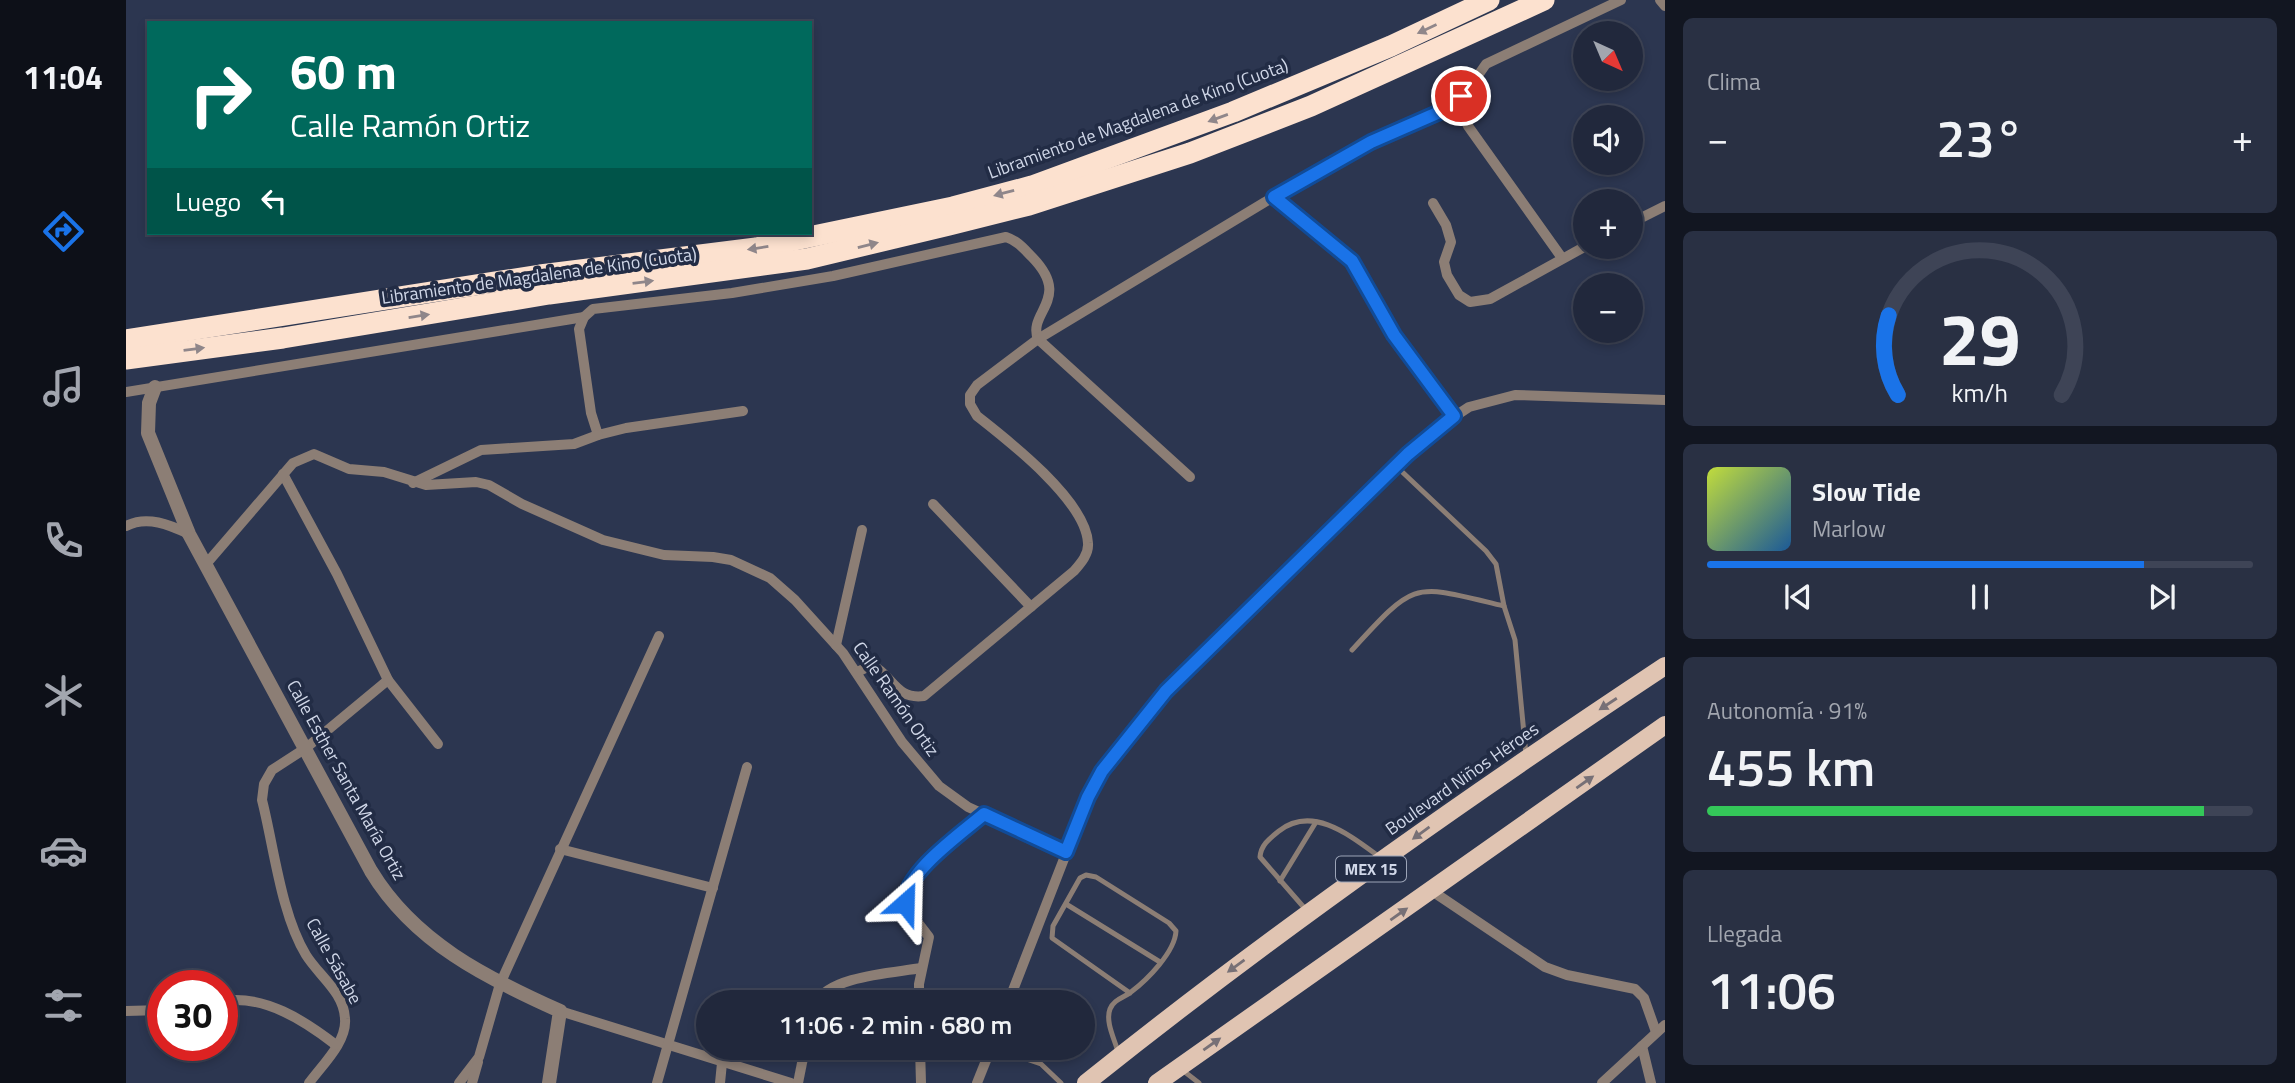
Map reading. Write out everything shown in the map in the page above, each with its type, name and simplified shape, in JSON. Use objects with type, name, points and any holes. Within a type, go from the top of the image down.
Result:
[{"type":"highway","name":"Libramiento de Magdalena de Kino (Cuota)","points":[[126,340],[540,275],[756,248],[953,207],[1032,186],[1233,112],[1391,46],[1489,0]]},
{"type":"highway","name":"Libramiento de Magdalena de Kino (Cuota)","points":[[126,359],[283,338],[549,294],[807,259],[1029,205],[1179,157],[1311,106],[1544,0]]},
{"type":"main road","name":"Boulevard Niños Héroes","points":[[1086,1083],[1205,988],[1309,913],[1527,758],[1665,666]]},
{"type":"main road","name":"MEX 15","points":[[1157,1083],[1665,725]]},
{"type":"street","points":[[1562,258],[1468,126],[1458,104],[1461,96],[1486,64],[1621,0]]},
{"type":"street","points":[[1660,0],[1665,6]]},
{"type":"street","points":[[857,672],[872,665],[902,694],[915,697],[931,692],[1074,571],[1084,558],[1089,545],[1078,515],[1056,486],[977,416],[970,404],[970,395],[989,376],[1038,339],[1274,197],[1371,142],[1458,104]]},
{"type":"street","points":[[1274,197],[1352,261],[1394,335],[1454,416]]},
{"type":"street","points":[[1433,203],[1446,225],[1451,242],[1444,262],[1447,275],[1459,295],[1470,302],[1490,299],[1573,252]]},
{"type":"street","points":[[1643,217],[1665,206]]},
{"type":"street","points":[[598,436],[591,413],[579,329],[584,317],[593,309],[732,293],[833,276],[1006,237],[1016,240],[1044,269],[1047,278],[1049,302],[1037,328],[1038,339],[1190,477]]},
{"type":"street","points":[[126,392],[584,317]]},
{"type":"street","name":"Calle Esther Santa María Ortiz","points":[[155,387],[149,404],[148,433],[189,534],[371,871],[393,904],[451,954],[500,984],[560,1011],[791,1083]]},
{"type":"street","points":[[1013,990],[1088,797],[1102,771],[1138,723],[1204,651],[1396,466],[1454,416],[1492,399],[1515,395],[1665,400]]},
{"type":"street","points":[[413,483],[481,450],[575,444],[626,428],[743,411]]},
{"type":"street","points":[[206,563],[283,474],[300,457],[314,454],[349,469],[384,472],[413,483],[435,485],[476,482],[488,485],[522,504],[603,540],[664,555],[713,557],[731,561],[781,586],[836,645]]},
{"type":"street","points":[[283,474],[337,574],[388,680],[438,744]]},
{"type":"street","points":[[933,504],[1031,607]]},
{"type":"street","points":[[126,526],[133,522],[159,523],[189,534]]},
{"type":"street","name":"Calle Ramón Ortiz","points":[[862,530],[836,645],[857,672],[902,742],[923,768],[955,798],[1066,852]]},
{"type":"street","points":[[472,1083],[500,984],[659,636]]},
{"type":"street","name":"Calle Sásabe","points":[[336,1045],[345,1028],[343,1006],[299,941],[262,800],[264,784],[272,770],[306,748],[388,680]]},
{"type":"street","points":[[657,1083],[747,767]]},
{"type":"street","points":[[920,990],[929,937],[909,911],[905,896],[919,873],[984,814]]},
{"type":"street","points":[[560,849],[713,888]]},
{"type":"street","points":[[1432,891],[1556,972],[1635,989],[1644,998],[1661,1028],[1602,1083]]},
{"type":"street","points":[[826,990],[838,984],[922,968]]},
{"type":"street","points":[[238,1002],[249,1002],[295,1015],[336,1045],[309,1083]]},
{"type":"street","points":[[126,1011],[147,1010]]},
{"type":"street","points":[[549,1083],[560,1011]]},
{"type":"street","points":[[1642,1046],[1651,1083]]},
{"type":"street","points":[[459,1083],[480,1057]]},
{"type":"street","points":[[798,1083],[803,1060]]},
{"type":"street","points":[[920,1060],[920,1083]]},
{"type":"street","points":[[977,1083],[986,1060]]},
{"type":"street","points":[[720,1083],[722,1063]]},
{"type":"lane","points":[[1396,466],[1486,551],[1496,564],[1504,606],[1515,640],[1527,758]]},
{"type":"lane","points":[[1352,650],[1392,607],[1425,589],[1438,589],[1504,606]]},
{"type":"lane","points":[[1309,913],[1260,857],[1265,843],[1293,821],[1316,821],[1349,835],[1383,860]]},
{"type":"lane","points":[[1280,881],[1316,821]]},
{"type":"lane","points":[[1120,1056],[1109,1014],[1114,1003],[1130,993],[1160,962],[1176,938],[1173,926],[1096,877],[1086,875],[1080,878],[1053,926],[1052,938],[1130,993]]},
{"type":"lane","points":[[1066,904],[1160,962]]},
{"type":"lane","points":[[1028,1060],[1041,1065],[1062,1083]]},
{"type":"lane","points":[[1178,1068],[1199,1083]]},
{"type":"route","points":[[905,903],[909,887],[919,873],[984,814],[1066,852],[1088,797],[1102,771],[1166,691],[1408,454],[1454,416],[1394,335],[1370,288],[1352,261],[1274,197],[1371,142],[1458,104],[1461,96]]}]
